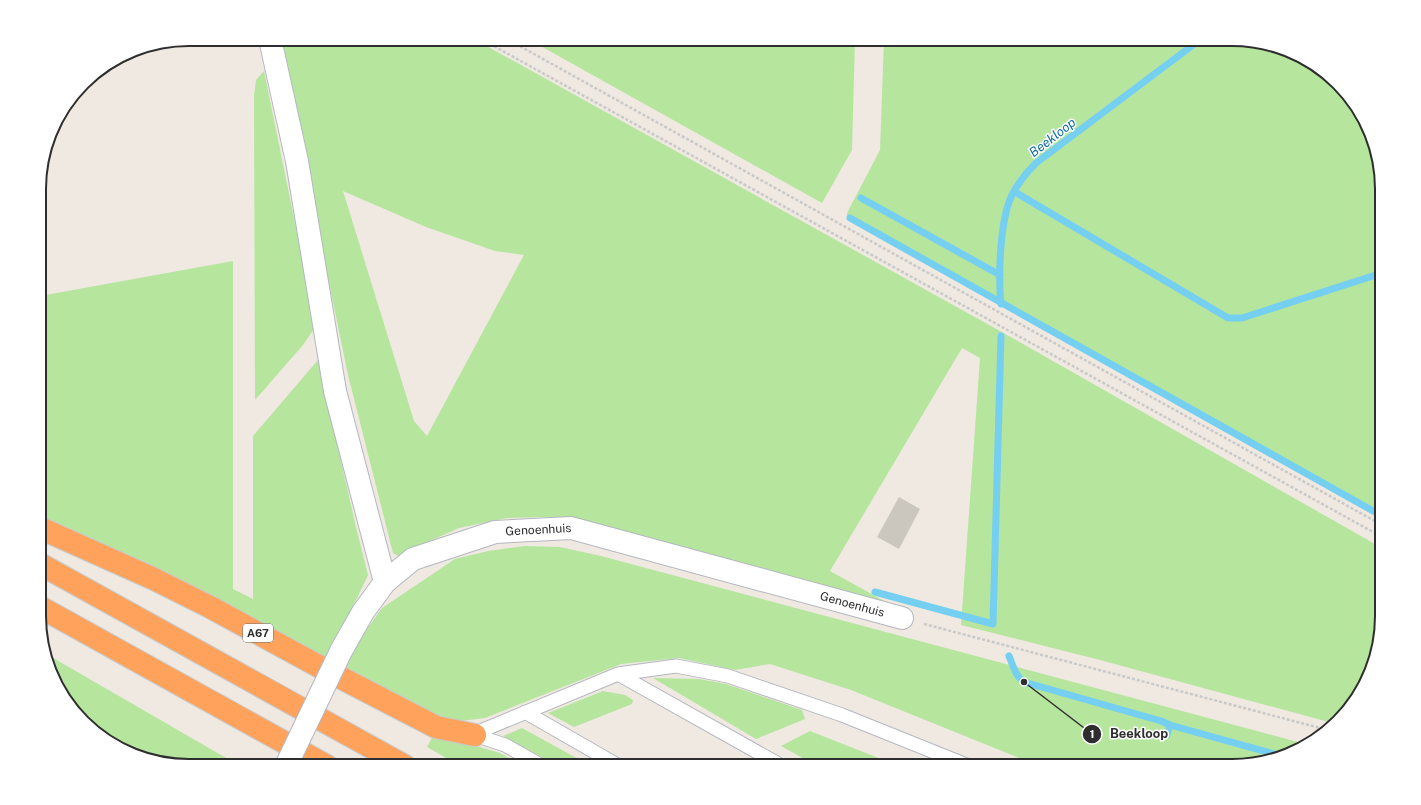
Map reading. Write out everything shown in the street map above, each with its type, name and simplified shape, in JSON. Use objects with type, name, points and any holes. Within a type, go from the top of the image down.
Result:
[{"type":"highway","name":"A67","points":[[46,531],[154,579],[210,607],[320,667],[436,727],[475,735]]},
{"type":"highway","points":[[46,567],[392,759]]},
{"type":"highway","points":[[46,610],[314,759]]},
{"type":"street","points":[[272,46],[297,161],[335,391],[385,582]]},
{"type":"street","name":"Genoenhuis","points":[[289,759],[341,651],[363,612],[385,582],[413,560],[495,532],[571,528],[902,618]]},
{"type":"lane","points":[[475,735],[525,712],[618,674],[676,666],[728,676],[842,715],[952,759]]},
{"type":"lane","points":[[618,674],[770,759]]},
{"type":"lane","points":[[525,712],[607,759]]},
{"type":"lane","name":"A67","points":[[475,735],[505,745],[530,759]]},
{"type":"path","points":[[494,46],[1375,533]]},
{"type":"path","points":[[520,46],[1375,521]]},
{"type":"path","points":[[902,618],[1321,728]]},
{"type":"green space","points":[[280,46],[487,46],[1000,331],[1375,544],[1375,626],[1370,653],[1356,688],[1346,703],[1328,722],[1100,660],[961,625],[980,358],[962,348],[830,571],[895,607],[575,522],[543,517],[507,518],[459,528],[423,544],[405,560],[393,553],[348,375]],"holes":[[[343,191],[426,227],[495,251],[524,255],[427,436],[414,421]]]},
{"type":"green space","points":[[541,46],[855,46],[852,150],[822,203]]},
{"type":"green space","points":[[884,46],[1242,46],[1269,51],[1287,57],[1304,65],[1319,75],[1340,95],[1356,117],[1364,134],[1374,170],[1375,512],[1001,300],[847,217],[847,213],[880,150]]},
{"type":"green space","points":[[264,71],[316,326],[303,345],[255,400],[254,96],[256,80]]},
{"type":"green space","points":[[233,261],[233,589],[253,599],[253,436],[318,360],[368,575],[328,659],[176,580],[46,520],[46,295]]},
{"type":"green space","points":[[524,546],[560,547],[601,556],[1299,742],[1269,754],[1242,759],[1022,759],[851,690],[770,664],[735,670],[679,658],[621,664],[485,718],[461,721],[436,715],[345,670],[362,636],[382,608],[455,559],[488,551]]},
{"type":"green space","points":[[53,658],[228,759],[170,758],[134,748],[117,740],[95,724],[75,703],[65,688]]},
{"type":"green space","points":[[653,678],[699,679],[726,684],[802,710],[805,719],[756,739]]},
{"type":"green space","points":[[603,691],[625,695],[633,700],[632,704],[574,727],[548,713]]},
{"type":"green space","points":[[522,728],[578,759],[545,759],[503,736]]},
{"type":"green space","points":[[810,731],[881,759],[804,759],[781,746]]},
{"type":"green space","points":[[434,734],[500,753],[511,759],[448,759],[427,747]]},
{"type":"building","points":[[899,497],[920,509],[899,549],[877,537]]},
{"type":"waterway","name":"Beekloop","points":[[1001,304],[1000,264],[1004,220],[1011,197],[1022,179],[1036,163],[1192,46]]},
{"type":"waterway","points":[[1015,192],[1228,318],[1242,318],[1375,275]]},
{"type":"waterway","points":[[861,198],[1000,275]]},
{"type":"waterway","points":[[850,218],[1375,512]]},
{"type":"waterway","name":"Beekloop","points":[[875,592],[993,624],[1001,336]]},
{"type":"waterway","name":"Beekloop","points":[[1009,656],[1016,674],[1024,682],[1161,721],[1170,725],[1167,735]]},
{"type":"waterway","points":[[1170,725],[1271,753]]},
{"type":"place","name":"Beekloop","points":[[1024,682]]}]
